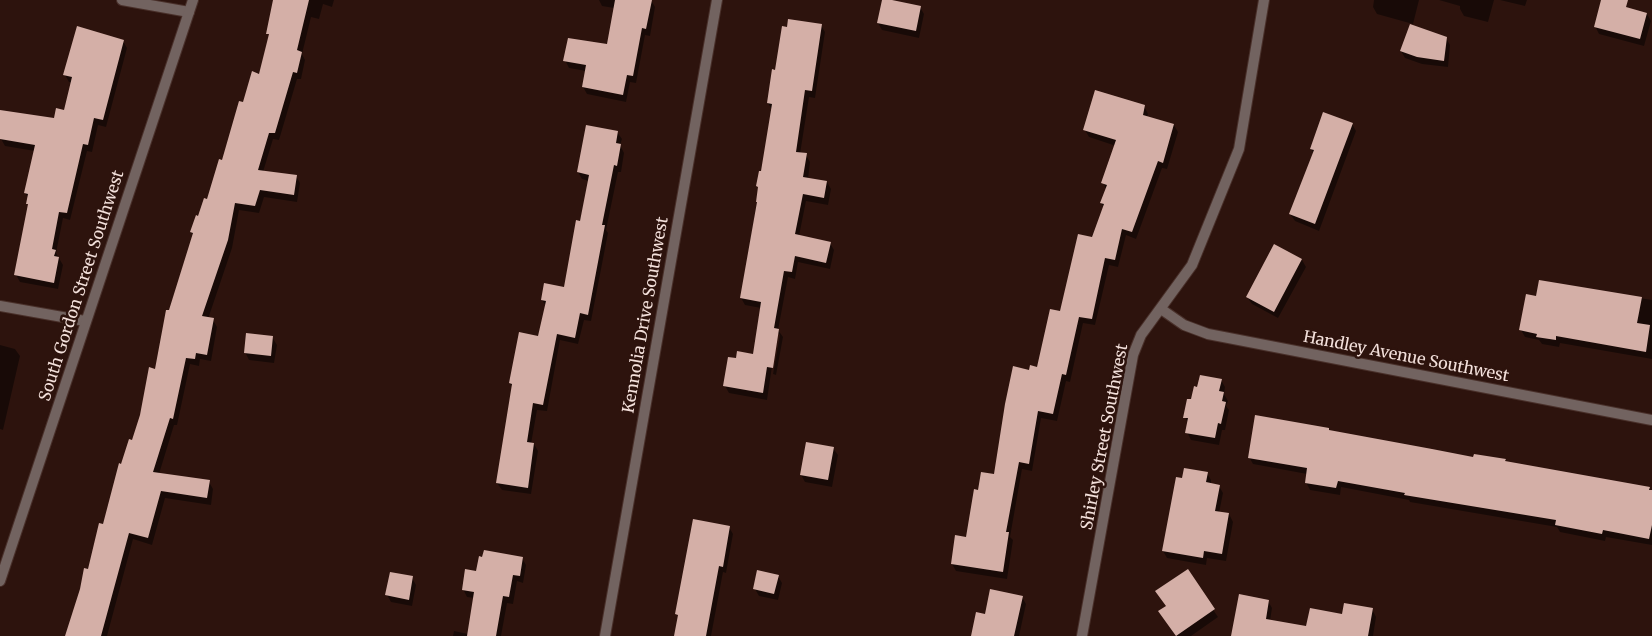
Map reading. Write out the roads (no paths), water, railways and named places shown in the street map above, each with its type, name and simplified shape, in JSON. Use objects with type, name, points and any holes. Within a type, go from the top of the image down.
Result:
[{"type":"street","points":[[122,0],[189,12]]},
{"type":"street","name":"South Gordon Street Southwest","points":[[0,581],[193,0]]},
{"type":"street","name":"Kennolia Drive Southwest","points":[[605,636],[717,0]]},
{"type":"street","name":"Shirley Street Southwest","points":[[1082,636],[1132,355],[1141,335],[1192,265],[1240,149],[1264,0]]},
{"type":"street","points":[[0,306],[85,321]]},
{"type":"street","name":"Handley Avenue Southwest","points":[[1161,309],[1184,325],[1208,334],[1652,420]]}]
